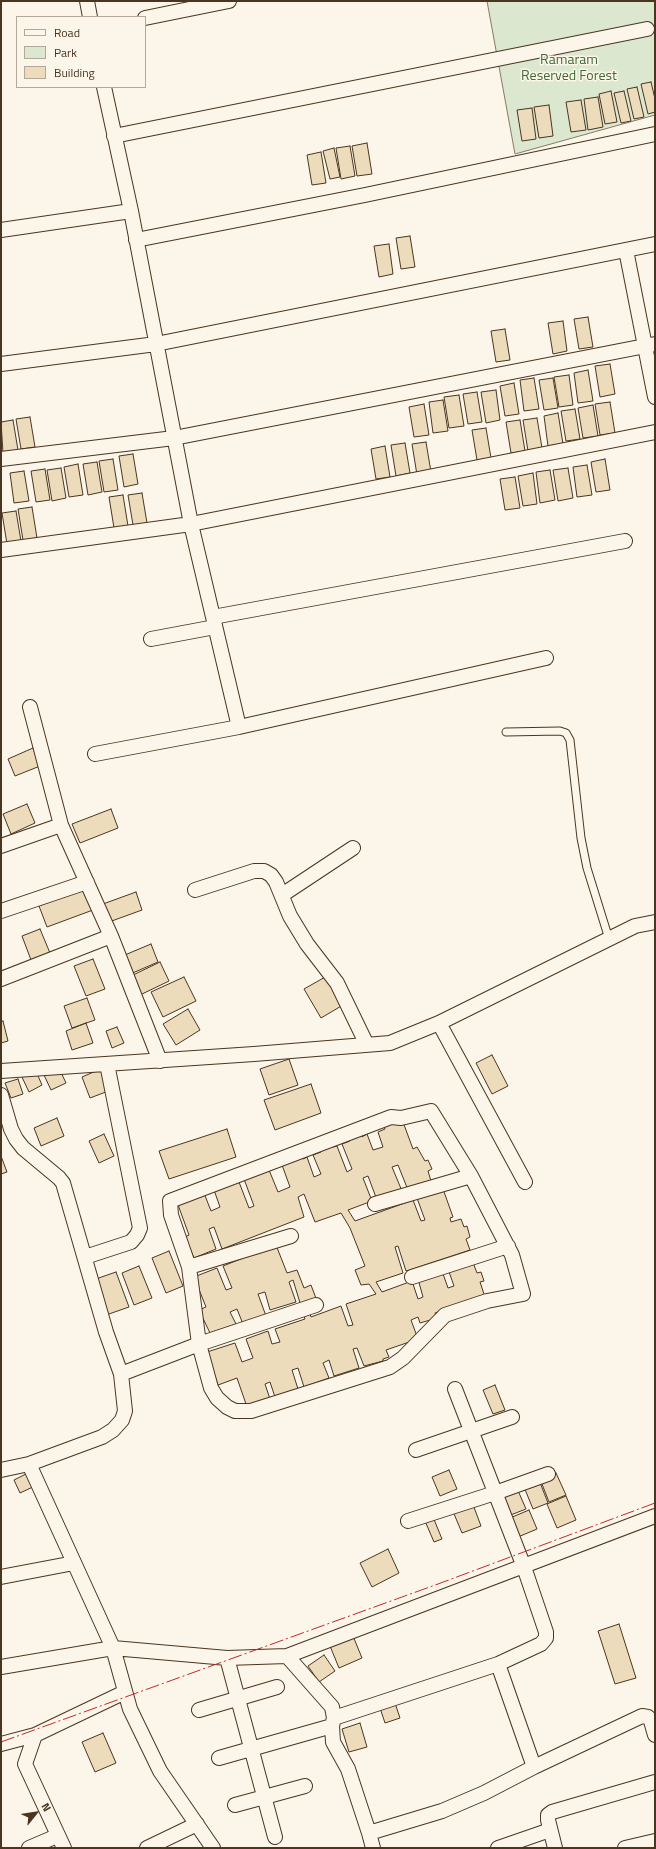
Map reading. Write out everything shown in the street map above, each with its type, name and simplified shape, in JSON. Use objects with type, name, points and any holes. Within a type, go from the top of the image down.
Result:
[{"type":"street","points":[[87,1],[90,16]]},
{"type":"street","points":[[146,18],[229,1]]},
{"type":"street","points":[[114,136],[647,29]]},
{"type":"street","points":[[104,88],[131,211],[191,524],[239,727]]},
{"type":"street","points":[[136,240],[365,195],[655,134]]},
{"type":"street","points":[[1,230],[131,211]]},
{"type":"street","points":[[1,364],[156,344],[655,244]]},
{"type":"street","points":[[626,250],[650,345],[655,397]]},
{"type":"street","points":[[1,459],[174,438],[650,345]]},
{"type":"street","points":[[1,550],[191,524],[655,432]]},
{"type":"street","points":[[151,639],[214,622],[625,541]]},
{"type":"street","points":[[95,754],[239,727],[546,658]]},
{"type":"street","points":[[30,707],[61,825],[111,936],[160,1061]]},
{"type":"street","points":[[1,846],[61,825]]},
{"type":"street","points":[[282,896],[353,848]]},
{"type":"street","points":[[195,890],[254,871],[264,871],[271,875],[290,916],[307,944],[337,983],[367,1045]]},
{"type":"street","points":[[1,911],[87,882]]},
{"type":"street","points":[[1,1071],[160,1061],[390,1043],[439,1023],[635,926],[655,922]]},
{"type":"street","points":[[1,979],[111,936]]},
{"type":"street","points":[[439,1023],[525,1182]]},
{"type":"street","points":[[85,1257],[131,1242],[137,1235],[140,1228],[107,1064]]},
{"type":"street","points":[[1,1470],[29,1464],[102,1437],[113,1430],[122,1420],[125,1411],[121,1374],[106,1332],[63,1183],[24,1148],[16,1138],[2,1101]]},
{"type":"street","points":[[431,1111],[471,1176],[508,1246],[523,1294],[486,1301],[445,1315],[403,1358],[390,1367],[285,1402],[251,1411],[239,1412],[227,1407],[217,1398],[211,1388],[199,1344],[189,1267],[169,1210],[171,1200],[391,1117],[401,1118],[431,1111]]},
{"type":"street","points":[[375,1204],[471,1176]]},
{"type":"street","points":[[189,1267],[291,1236]]},
{"type":"street","points":[[412,1277],[508,1246]]},
{"type":"street","points":[[121,1374],[199,1344],[316,1306]]},
{"type":"street","points":[[219,1758],[252,1749],[333,1722],[498,1664],[541,1644],[546,1638],[546,1632],[524,1567],[455,1389]]},
{"type":"street","points":[[416,1450],[512,1417]]},
{"type":"street","points":[[29,1464],[113,1648],[130,1709],[160,1771],[213,1848]]},
{"type":"street","points":[[408,1521],[548,1474]]},
{"type":"street","points":[[1,1667],[113,1648],[227,1658],[286,1656],[524,1567],[655,1516]]},
{"type":"street","points":[[1,1577],[74,1563]]},
{"type":"street","points":[[286,1656],[334,1710],[333,1742],[348,1769],[373,1848]]},
{"type":"street","points":[[227,1658],[275,1837]]},
{"type":"street","points":[[498,1664],[534,1767]]},
{"type":"street","points":[[199,1710],[277,1687]]},
{"type":"street","points":[[1,1744],[36,1735],[125,1692]]},
{"type":"street","points":[[369,1833],[442,1811],[484,1793],[534,1767],[642,1716],[648,1717],[651,1721],[655,1734]]},
{"type":"street","points":[[29,1848],[60,1842],[25,1764],[36,1735]]},
{"type":"street","points":[[555,1848],[548,1820],[548,1815],[552,1812],[655,1782]]},
{"type":"street","points":[[235,1805],[305,1786]]},
{"type":"street","points":[[147,1848],[197,1824]]},
{"type":"street","points":[[498,1848],[550,1830]]},
{"type":"street","points":[[625,1848],[655,1841]]},
{"type":"lane","points":[[506,732],[560,731],[566,733],[570,740],[581,838],[587,868],[609,938]]},
{"type":"green space","name":"Ramaram Reserved Forest","points":[[487,1],[655,1],[655,115],[515,154]]},
{"type":"building","points":[[651,82],[655,99],[655,112],[648,114],[641,84]]},
{"type":"building","points":[[637,87],[644,117],[634,119],[627,89]]},
{"type":"building","points":[[611,91],[617,122],[605,124],[599,94]]},
{"type":"building","points":[[624,91],[631,121],[621,123],[614,93]]},
{"type":"building","points":[[598,97],[603,127],[588,130],[584,99]]},
{"type":"building","points":[[581,100],[586,130],[571,132],[566,102]]},
{"type":"building","points":[[549,105],[553,136],[539,138],[534,107]]},
{"type":"building","points":[[532,108],[536,139],[522,141],[517,110]]},
{"type":"building","points":[[367,143],[372,174],[357,176],[352,146]]},
{"type":"building","points":[[350,146],[355,176],[341,179],[336,148]]},
{"type":"building","points":[[334,148],[340,177],[330,179],[323,151]]},
{"type":"building","points":[[321,152],[326,183],[312,185],[307,155]]},
{"type":"building","points":[[410,236],[415,267],[401,269],[396,238]]},
{"type":"building","points":[[389,244],[393,274],[379,277],[374,246]]},
{"type":"building","points":[[588,317],[593,347],[579,349],[574,319]]},
{"type":"building","points":[[563,321],[567,351],[553,354],[548,323]]},
{"type":"building","points":[[505,329],[510,360],[496,362],[491,331]]},
{"type":"building","points":[[610,364],[615,394],[600,397],[595,366]]},
{"type":"building","points":[[588,370],[593,401],[578,403],[574,373]]},
{"type":"building","points":[[569,375],[573,405],[559,407],[554,377]]},
{"type":"building","points":[[534,378],[539,409],[524,411],[520,380]]},
{"type":"building","points":[[553,378],[558,408],[544,410],[539,380]]},
{"type":"building","points":[[514,383],[519,414],[505,416],[500,386]]},
{"type":"building","points":[[496,390],[500,420],[486,423],[481,392]]},
{"type":"building","points":[[477,392],[482,422],[468,424],[463,394]]},
{"type":"building","points":[[459,395],[464,426],[449,428],[444,397]]},
{"type":"building","points":[[443,400],[448,431],[433,433],[429,402]]},
{"type":"building","points":[[610,402],[615,433],[600,435],[595,404]]},
{"type":"building","points":[[424,404],[429,435],[414,437],[409,407]]},
{"type":"building","points":[[593,405],[598,436],[583,438],[578,408]]},
{"type":"building","points":[[575,409],[580,439],[566,441],[561,411]]},
{"type":"building","points":[[558,413],[563,444],[548,446],[544,416]]},
{"type":"building","points":[[30,417],[35,447],[21,449],[16,419]]},
{"type":"building","points":[[537,418],[542,448],[528,451],[523,420]]},
{"type":"building","points":[[13,420],[18,450],[3,453],[1,422]]},
{"type":"building","points":[[520,420],[525,451],[511,453],[506,422]]},
{"type":"building","points":[[486,428],[491,458],[477,460],[472,430]]},
{"type":"building","points":[[426,442],[431,472],[417,475],[412,444]]},
{"type":"building","points":[[405,443],[410,473],[396,476],[391,445]]},
{"type":"building","points":[[385,446],[390,477],[376,479],[371,449]]},
{"type":"building","points":[[133,454],[138,484],[124,487],[119,456]]},
{"type":"building","points":[[113,459],[118,490],[104,492],[99,461]]},
{"type":"building","points":[[605,459],[610,490],[596,492],[591,462]]},
{"type":"building","points":[[97,462],[102,492],[88,495],[83,464]]},
{"type":"building","points":[[78,464],[83,495],[69,497],[64,467]]},
{"type":"building","points":[[587,465],[592,495],[577,497],[573,467]]},
{"type":"building","points":[[61,468],[66,498],[52,501],[47,470]]},
{"type":"building","points":[[568,468],[573,498],[558,501],[553,470]]},
{"type":"building","points":[[45,469],[50,500],[36,502],[31,471]]},
{"type":"building","points":[[550,470],[555,500],[540,503],[536,472]]},
{"type":"building","points":[[24,471],[29,501],[14,503],[10,473]]},
{"type":"building","points":[[533,473],[537,504],[523,506],[518,476]]},
{"type":"building","points":[[515,477],[520,508],[505,510],[500,479]]},
{"type":"building","points":[[142,493],[147,523],[133,525],[128,495]]},
{"type":"building","points":[[123,495],[128,526],[114,528],[109,497]]},
{"type":"building","points":[[32,507],[37,538],[23,540],[18,509]]},
{"type":"building","points":[[16,511],[21,541],[7,544],[2,513]]},
{"type":"building","points":[[33,748],[40,766],[15,776],[8,759]]},
{"type":"building","points":[[27,804],[35,823],[11,834],[3,814]]},
{"type":"building","points":[[111,809],[118,828],[80,843],[72,824]]},
{"type":"building","points":[[85,888],[93,910],[47,927],[39,906]]},
{"type":"building","points":[[136,892],[142,910],[109,922],[103,904]]},
{"type":"building","points":[[40,929],[50,953],[31,960],[22,936]]},
{"type":"building","points":[[151,944],[158,962],[128,975],[120,957]]},
{"type":"building","points":[[93,959],[105,989],[86,996],[74,966]]},
{"type":"building","points":[[160,962],[169,981],[140,995],[131,976]]},
{"type":"building","points":[[327,976],[343,1005],[321,1018],[304,989]]},
{"type":"building","points":[[184,977],[196,1001],[163,1017],[151,992]]},
{"type":"building","points":[[87,998],[95,1020],[72,1028],[64,1006]]},
{"type":"building","points":[[188,1009],[200,1030],[176,1045],[163,1024]]},
{"type":"building","points":[[3,1021],[8,1041],[1,1043],[1,1022]]},
{"type":"building","points":[[86,1023],[93,1043],[72,1050],[66,1031]]},
{"type":"building","points":[[117,1027],[124,1043],[112,1048],[106,1031]]},
{"type":"building","points":[[492,1055],[508,1086],[492,1094],[476,1063]]},
{"type":"building","points":[[289,1059],[298,1085],[269,1095],[260,1069]]},
{"type":"building","points":[[59,1068],[66,1083],[51,1090],[44,1075]]},
{"type":"building","points":[[103,1068],[111,1090],[90,1098],[82,1077]]},
{"type":"building","points":[[35,1069],[42,1085],[29,1092],[21,1075]]},
{"type":"building","points":[[18,1079],[23,1094],[11,1098],[5,1083]]},
{"type":"building","points":[[311,1084],[321,1113],[275,1130],[264,1100]]},
{"type":"building","points":[[57,1118],[64,1136],[41,1146],[34,1128]]},
{"type":"building","points":[[397,1121],[403,1122],[413,1149],[417,1147],[425,1161],[428,1160],[432,1169],[428,1171],[431,1181],[408,1190],[398,1165],[392,1167],[402,1191],[377,1200],[368,1176],[363,1178],[372,1201],[348,1210],[355,1221],[413,1200],[421,1221],[425,1220],[417,1198],[443,1189],[453,1217],[450,1218],[451,1222],[461,1219],[464,1227],[467,1226],[470,1237],[466,1239],[470,1250],[406,1271],[398,1246],[395,1247],[403,1273],[376,1282],[382,1292],[412,1281],[418,1299],[423,1297],[418,1279],[442,1271],[448,1288],[454,1286],[448,1269],[472,1260],[477,1273],[481,1272],[484,1281],[480,1282],[486,1300],[475,1299],[435,1313],[437,1318],[420,1323],[418,1317],[411,1320],[418,1339],[386,1350],[389,1357],[383,1359],[383,1361],[364,1366],[357,1348],[353,1349],[359,1368],[334,1376],[329,1360],[323,1363],[329,1378],[304,1387],[298,1368],[292,1370],[298,1389],[275,1397],[270,1382],[265,1384],[270,1399],[247,1407],[237,1378],[218,1385],[207,1352],[235,1343],[242,1362],[253,1358],[246,1339],[268,1331],[272,1344],[280,1342],[275,1329],[305,1319],[293,1280],[289,1282],[296,1302],[270,1310],[265,1292],[258,1294],[266,1316],[243,1324],[237,1309],[230,1312],[236,1324],[210,1333],[199,1310],[206,1307],[194,1277],[217,1268],[226,1290],[232,1288],[223,1266],[276,1245],[287,1273],[297,1270],[304,1288],[311,1285],[317,1301],[307,1305],[311,1317],[341,1306],[348,1326],[353,1325],[346,1304],[376,1294],[369,1284],[361,1285],[355,1270],[365,1266],[350,1228],[341,1213],[315,1222],[304,1194],[298,1197],[304,1217],[222,1249],[214,1227],[209,1229],[216,1249],[194,1258],[185,1237],[189,1235],[177,1202],[204,1193],[211,1211],[220,1207],[214,1190],[239,1182],[249,1208],[254,1206],[244,1179],[269,1170],[278,1192],[290,1187],[282,1165],[302,1156],[303,1159],[307,1157],[314,1177],[321,1174],[313,1155],[321,1152],[320,1149],[331,1144],[333,1147],[337,1146],[347,1172],[352,1169],[342,1144],[350,1141],[349,1138],[360,1133],[362,1137],[367,1134],[373,1150],[383,1147],[378,1132],[385,1129],[384,1126]]},
{"type":"building","points":[[227,1129],[236,1157],[169,1179],[159,1151]]},
{"type":"building","points":[[104,1134],[114,1156],[99,1163],[89,1141]]},
{"type":"building","points":[[1,1156],[7,1172],[1,1174]]},
{"type":"building","points":[[169,1251],[183,1286],[166,1293],[152,1258]]},
{"type":"building","points":[[139,1266],[152,1298],[134,1305],[122,1273]]},
{"type":"building","points":[[116,1272],[129,1307],[106,1315],[93,1280]]},
{"type":"building","points":[[495,1385],[505,1410],[493,1414],[483,1390]]},
{"type":"building","points":[[449,1470],[457,1489],[440,1496],[432,1477]]},
{"type":"building","points":[[30,1472],[37,1485],[20,1493],[14,1480]]},
{"type":"building","points":[[556,1473],[566,1495],[549,1502],[540,1479]]},
{"type":"building","points":[[539,1480],[548,1503],[533,1509],[524,1487]]},
{"type":"building","points":[[516,1486],[526,1509],[508,1516],[499,1493]]},
{"type":"building","points":[[566,1496],[576,1520],[557,1528],[547,1504]]},
{"type":"building","points":[[472,1502],[481,1526],[462,1533],[452,1509]]},
{"type":"building","points":[[529,1510],[537,1529],[518,1537],[510,1518]]},
{"type":"building","points":[[433,1517],[442,1539],[434,1542],[425,1521]]},
{"type":"building","points":[[388,1549],[399,1573],[372,1587],[360,1563]]},
{"type":"building","points":[[619,1624],[636,1678],[615,1684],[598,1631]]},
{"type":"building","points":[[353,1636],[362,1658],[339,1668],[330,1646]]},
{"type":"building","points":[[324,1655],[335,1671],[319,1682],[308,1666]]},
{"type":"building","points":[[395,1703],[400,1718],[385,1723],[380,1708]]},
{"type":"building","points":[[360,1723],[367,1747],[349,1752],[342,1729]]},
{"type":"building","points":[[103,1733],[116,1763],[95,1772],[82,1742]]},
{"type":"power","points":[[1,1742],[438,1584],[655,1503]]}]
